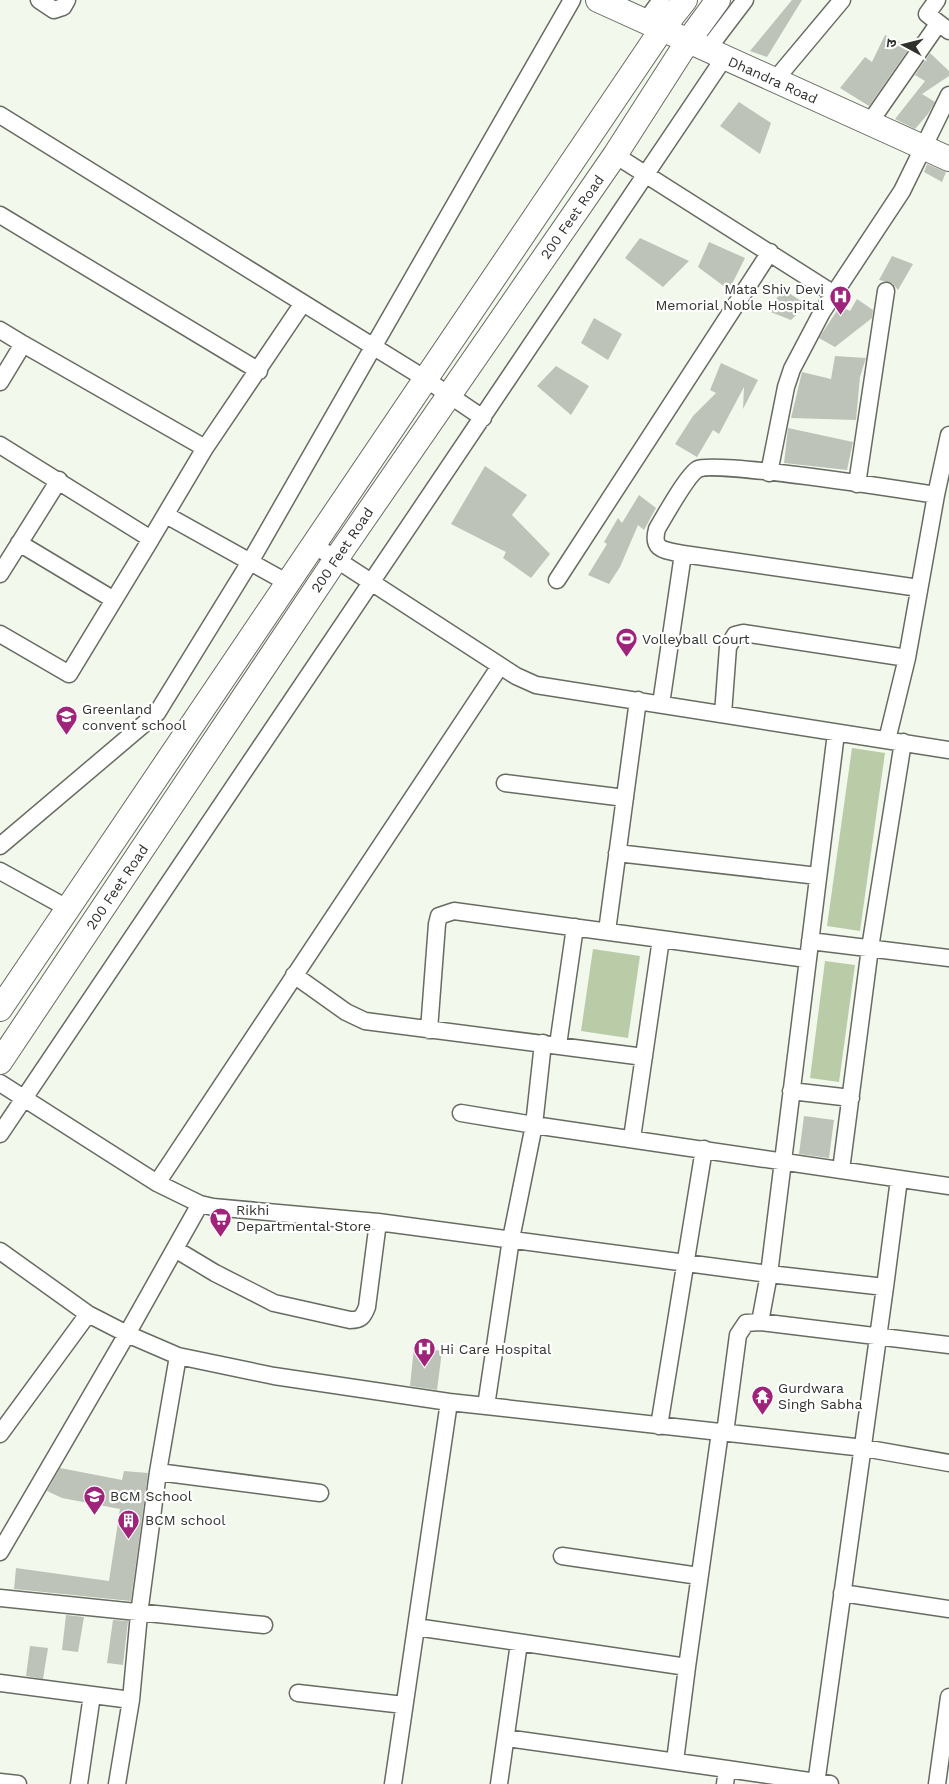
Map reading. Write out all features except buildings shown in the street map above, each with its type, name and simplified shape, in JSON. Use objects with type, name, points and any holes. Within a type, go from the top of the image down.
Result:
[{"type":"street","points":[[39,0],[54,10],[63,7],[67,0]]},
{"type":"street","points":[[0,846],[157,713],[250,562],[572,0]]},
{"type":"street","name":"Dhandra Road","points":[[598,0],[949,159]]},
{"type":"street","points":[[0,1009],[314,545],[424,378],[653,25],[662,0]]},
{"type":"street","points":[[653,25],[685,0]]},
{"type":"street","name":"200 Feet Road","points":[[0,1062],[336,559],[615,155],[706,50],[718,0]]},
{"type":"street","points":[[0,1134],[647,175],[706,50],[746,0]]},
{"type":"street","points":[[775,80],[842,0]]},
{"type":"street","points":[[870,122],[943,27],[927,14],[936,0]]},
{"type":"street","points":[[769,473],[786,387],[792,369],[834,294],[902,191],[949,94]]},
{"type":"street","points":[[0,115],[424,378],[483,418]]},
{"type":"street","points":[[615,155],[834,294]]},
{"type":"street","points":[[0,215],[258,371]]},
{"type":"street","points":[[557,580],[770,252]]},
{"type":"street","points":[[857,484],[886,291]]},
{"type":"street","points":[[0,634],[69,674],[166,515],[204,448],[303,303]]},
{"type":"street","points":[[0,330],[204,448]]},
{"type":"street","points":[[0,382],[23,344]]},
{"type":"street","points":[[841,1170],[907,658],[936,495],[949,435]]},
{"type":"street","points":[[0,445],[151,539]]},
{"type":"street","points":[[919,588],[683,554],[659,548],[655,543],[655,536],[657,528],[692,474],[704,467],[769,473],[936,495]]},
{"type":"street","points":[[0,574],[59,480]]},
{"type":"street","points":[[166,515],[288,583]]},
{"type":"street","points":[[20,543],[114,600]]},
{"type":"street","points":[[314,545],[500,666],[524,681],[536,685],[949,750]]},
{"type":"street","points":[[661,704],[683,554]]},
{"type":"street","points":[[723,714],[728,647],[735,635],[743,633],[907,658]]},
{"type":"street","points":[[156,1183],[500,666]]},
{"type":"street","points":[[607,930],[638,700]]},
{"type":"street","points":[[760,1322],[769,1274],[836,733]]},
{"type":"street","points":[[505,783],[625,798]]},
{"type":"street","points":[[617,853],[818,876]]},
{"type":"street","points":[[0,871],[69,909]]},
{"type":"street","points":[[429,1030],[439,916],[454,911],[607,930],[807,959]]},
{"type":"street","points":[[486,1406],[511,1239],[575,926]]},
{"type":"street","points":[[632,1138],[661,939]]},
{"type":"street","points":[[810,942],[949,958]]},
{"type":"street","points":[[294,975],[356,1018],[365,1021],[644,1057]]},
{"type":"street","points":[[0,1083],[156,1183],[200,1204],[213,1208],[378,1222],[769,1274],[885,1287]]},
{"type":"street","points":[[791,1091],[850,1098]]},
{"type":"street","points":[[461,1113],[949,1186]]},
{"type":"street","points":[[659,1426],[704,1149]]},
{"type":"street","points":[[506,1738],[675,1761],[726,1776],[821,1783],[842,1593],[864,1448],[899,1179]]},
{"type":"street","points":[[0,1552],[200,1204]]},
{"type":"street","points":[[175,1249],[240,1287],[274,1303],[358,1320],[363,1317],[367,1307],[378,1222]]},
{"type":"street","points":[[0,1251],[88,1314],[127,1334],[178,1356],[274,1376],[449,1402],[864,1448],[949,1463]]},
{"type":"street","points":[[0,1434],[88,1314]]},
{"type":"street","points":[[675,1761],[699,1576],[738,1335],[741,1327],[746,1323],[760,1322],[949,1345]]},
{"type":"street","points":[[117,1784],[131,1700],[139,1614],[158,1472],[178,1356]]},
{"type":"street","points":[[393,1784],[449,1402]]},
{"type":"street","points":[[158,1472],[320,1493]]},
{"type":"street","points":[[562,1556],[699,1576]]},
{"type":"street","points":[[842,1593],[949,1610]]},
{"type":"street","points":[[0,1598],[264,1626]]},
{"type":"street","points":[[416,1627],[687,1667]]},
{"type":"street","points":[[499,1784],[519,1643]]},
{"type":"street","points":[[0,1683],[131,1700]]},
{"type":"street","points":[[298,1693],[404,1705]]},
{"type":"street","points":[[79,1784],[92,1695]]},
{"type":"street","points":[[937,1784],[948,1705]]},
{"type":"street","points":[[0,1782],[18,1784]]},
{"type":"green space","points":[[852,748],[885,753],[860,931],[827,926]]},
{"type":"green space","points":[[593,949],[640,956],[628,1038],[581,1031]]},
{"type":"green space","points":[[825,961],[855,965],[839,1082],[810,1078]]},
{"type":"place","name":"Mata Shiv Devi Memorial Noble Hospital","points":[[840,316]]},
{"type":"place","name":"Volleyball Court","points":[[626,658]]},
{"type":"place","name":"Greenland convent school","points":[[66,736]]},
{"type":"place","name":"Rikhi Departmental Store","points":[[220,1237]]},
{"type":"place","name":"Hi Care Hospital","points":[[424,1368]]},
{"type":"place","name":"Gurdwara Singh Sabha","points":[[762,1415]]},
{"type":"place","name":"BCM School","points":[[94,1515]]},
{"type":"place","name":"BCM school","points":[[129,1539]]}]
